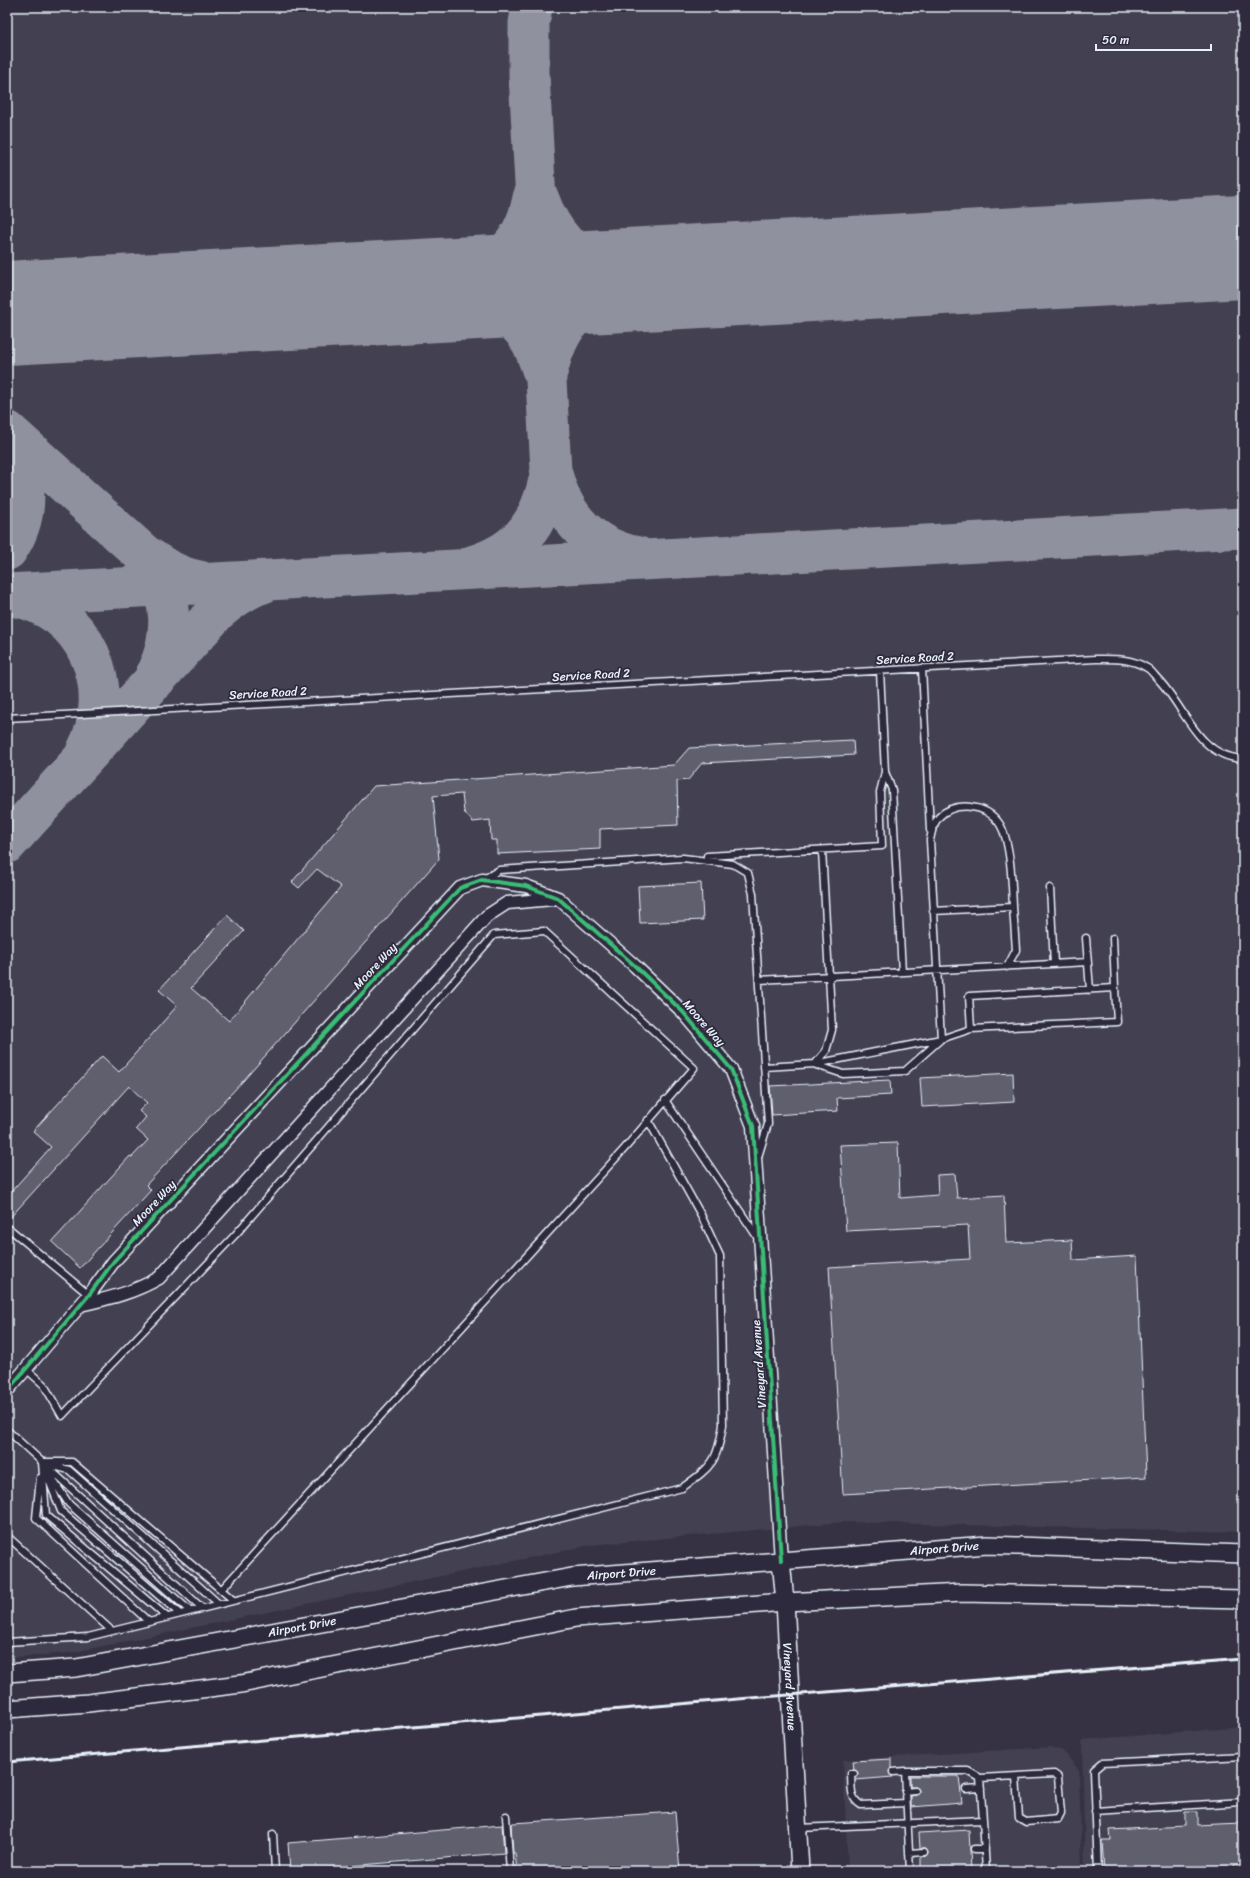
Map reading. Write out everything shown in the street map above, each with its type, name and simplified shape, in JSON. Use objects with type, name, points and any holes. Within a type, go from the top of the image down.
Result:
[{"type":"main road","name":"Airport Drive","points":[[7,1673],[76,1668],[572,1577],[987,1545],[1243,1554]]},
{"type":"main road","name":"Vineyard Avenue","points":[[781,1560],[785,1602],[800,1871]]},
{"type":"main road","points":[[7,1709],[88,1702],[241,1684],[576,1618],[785,1602],[962,1593],[1243,1599]]},
{"type":"street","name":"Moore Way","points":[[7,1391],[89,1295],[114,1261],[460,888],[482,880],[526,886],[558,898],[635,966],[683,1012],[731,1069],[753,1126],[756,1167]]},
{"type":"street","points":[[80,1305],[118,1297],[141,1288],[159,1278],[487,916],[507,903],[558,898]]},
{"type":"street","name":"Vineyard Avenue","points":[[756,1167],[781,1560]]},
{"type":"lane","name":"Service Road 2","points":[[7,718],[922,668],[1096,659],[1124,659],[1147,668],[1167,688],[1196,733],[1207,745],[1219,753],[1235,759],[1243,759]]},
{"type":"lane","points":[[922,668],[936,970],[941,1039]]},
{"type":"lane","points":[[482,880],[499,870],[882,846],[880,792],[885,772],[880,671]]},
{"type":"lane","points":[[885,772],[892,790],[902,972]]},
{"type":"lane","points":[[930,840],[932,827],[940,817],[953,808],[974,807],[988,812],[999,822],[1006,838],[1016,950],[1007,966]]},
{"type":"lane","points":[[815,1064],[826,1051],[832,1030],[822,850]]},
{"type":"lane","points":[[683,858],[733,864],[748,873],[753,894],[768,1124],[756,1167]]},
{"type":"lane","points":[[1050,888],[1054,964]]},
{"type":"lane","points":[[934,911],[1013,907]]},
{"type":"lane","points":[[26,1369],[44,1385],[62,1416],[236,1234],[494,935],[544,931],[694,1068],[456,1334],[221,1590]]},
{"type":"lane","points":[[1086,938],[1090,990]]},
{"type":"lane","points":[[764,1067],[815,1064],[941,1039],[971,1029],[1117,1022],[1113,938]]},
{"type":"lane","points":[[759,980],[1088,962]]},
{"type":"lane","points":[[971,1029],[969,996],[1115,988]]},
{"type":"lane","points":[[815,1064],[844,1074],[906,1070],[941,1039]]},
{"type":"lane","points":[[665,1100],[761,1241]]},
{"type":"lane","points":[[7,1642],[88,1636],[190,1612],[682,1488],[709,1468],[719,1447],[723,1425],[720,1256],[701,1215],[648,1120]]},
{"type":"lane","points":[[7,1234],[11,1230],[89,1295]]},
{"type":"lane","points":[[7,1430],[202,1608]]},
{"type":"lane","points":[[42,1462],[72,1462],[233,1600]]},
{"type":"lane","points":[[42,1462],[68,1470],[219,1604]]},
{"type":"lane","points":[[42,1462],[69,1504],[190,1612]]},
{"type":"lane","points":[[42,1462],[61,1511],[180,1614]]},
{"type":"lane","points":[[42,1462],[46,1516],[167,1617]]},
{"type":"lane","points":[[42,1462],[36,1518],[149,1622]]},
{"type":"lane","points":[[7,1536],[112,1631]]},
{"type":"lane","points":[[1098,1871],[1094,1770],[1102,1763],[1243,1756]]},
{"type":"lane","points":[[905,1771],[910,1871]]},
{"type":"lane","points":[[894,1772],[968,1771],[980,1778],[1054,1774],[1058,1777],[1061,1813],[1058,1819],[1026,1822],[1019,1818],[1016,1777]]},
{"type":"lane","points":[[854,1774],[851,1774],[852,1797],[861,1805],[906,1803]]},
{"type":"lane","points":[[980,1778],[986,1871]]},
{"type":"lane","points":[[966,1789],[981,1788]]},
{"type":"lane","points":[[905,1792],[915,1791]]},
{"type":"lane","points":[[1095,1811],[1243,1802]]},
{"type":"lane","points":[[506,1816],[510,1871]]},
{"type":"lane","points":[[797,1828],[907,1822],[983,1820]]},
{"type":"lane","points":[[273,1834],[275,1871]]},
{"type":"lane","points":[[974,1849],[985,1848]]},
{"type":"lane","points":[[909,1852],[924,1852]]},
{"type":"shaded area","points":[[7,7],[1243,7],[1243,1532],[844,1522],[591,1545],[70,1653],[7,1658]]},
{"type":"shaded area","points":[[1243,1727],[1243,1871],[1085,1871],[1082,1740]]},
{"type":"shaded area","points":[[1051,1747],[1063,1751],[1079,1770],[1082,1871],[848,1871],[843,1760]]},
{"type":"building","points":[[853,740],[854,755],[702,763],[688,780],[677,781],[678,825],[600,829],[600,849],[497,854],[497,840],[491,840],[490,820],[473,822],[464,812],[462,794],[433,796],[439,859],[243,1081],[146,1185],[151,1190],[80,1268],[52,1242],[130,1156],[132,1157],[148,1140],[136,1129],[146,1117],[139,1111],[147,1103],[129,1086],[7,1221],[7,1196],[51,1147],[33,1131],[102,1056],[119,1072],[177,1006],[159,990],[227,915],[244,931],[191,988],[229,1021],[341,887],[317,869],[299,888],[292,882],[374,786],[674,765],[689,748]]},
{"type":"building","points":[[701,883],[703,920],[640,923],[638,886]]},
{"type":"building","points":[[1013,1073],[1014,1102],[922,1107],[920,1078]]},
{"type":"building","points":[[890,1080],[891,1095],[837,1098],[838,1111],[772,1115],[770,1086]]},
{"type":"building","points":[[898,1143],[900,1198],[938,1195],[937,1175],[955,1174],[957,1198],[1004,1195],[1006,1243],[1072,1240],[1073,1260],[1137,1256],[1146,1477],[843,1494],[829,1267],[970,1259],[968,1225],[846,1231],[840,1145]]},
{"type":"building","points":[[892,1759],[892,1768],[889,1772],[893,1777],[856,1780],[858,1774],[854,1770],[853,1761]]},
{"type":"building","points":[[910,1776],[959,1776],[962,1803],[911,1807],[911,1796],[917,1795],[919,1791],[916,1787],[910,1787]]},
{"type":"building","points":[[675,1812],[680,1871],[517,1871],[515,1853],[513,1853],[511,1824],[513,1823]]},
{"type":"building","points":[[1185,1812],[1197,1812],[1197,1825],[1243,1823],[1243,1866],[1232,1867],[1232,1871],[1104,1871],[1102,1840],[1111,1840],[1110,1830],[1185,1826]]},
{"type":"building","points":[[502,1825],[504,1853],[290,1871],[288,1843]]},
{"type":"building","points":[[969,1830],[971,1870],[921,1871],[921,1857],[926,1856],[928,1852],[926,1848],[920,1848],[919,1833]]},
{"type":"taxiway","points":[[532,7],[529,23],[529,75],[551,470],[562,502],[580,527],[592,538],[605,546],[621,553],[638,557]]},
{"type":"taxiway","points":[[538,197],[556,232],[564,242],[583,259],[594,266],[607,271],[649,279]]},
{"type":"taxiway","points":[[428,290],[466,277],[497,261],[509,250],[519,237],[527,220],[533,198]]},
{"type":"taxiway","points":[[548,369],[554,349],[562,332],[583,308],[612,291],[649,279]]},
{"type":"taxiway","points":[[428,290],[473,299],[487,304],[513,319],[532,343],[542,369]]},
{"type":"taxiway","points":[[7,431],[142,553],[183,577],[199,581]]},
{"type":"taxiway","points":[[7,437],[19,465],[24,494],[20,522],[15,536],[7,550]]},
{"type":"taxiway","points":[[472,566],[490,560],[505,552],[527,531],[542,504],[551,470]]},
{"type":"taxiway","points":[[7,594],[1243,528]]},
{"type":"taxiway","points":[[149,562],[163,589],[169,617],[166,646],[156,674]]},
{"type":"taxiway","points":[[7,843],[217,611],[239,594],[263,583]]},
{"type":"taxiway","points":[[12,596],[38,604],[60,616],[77,634],[90,654],[97,678],[99,702],[96,727],[86,752]]},
{"type":"runway","points":[[7,313],[1243,247]]},
{"type":"railway","points":[[7,1762],[738,1699],[1243,1659]]},
{"type":"cycle path","points":[[7,1391],[89,1295],[114,1261],[460,888],[482,880],[526,886],[558,898],[635,966],[683,1012],[731,1069],[753,1126],[781,1560]]}]
